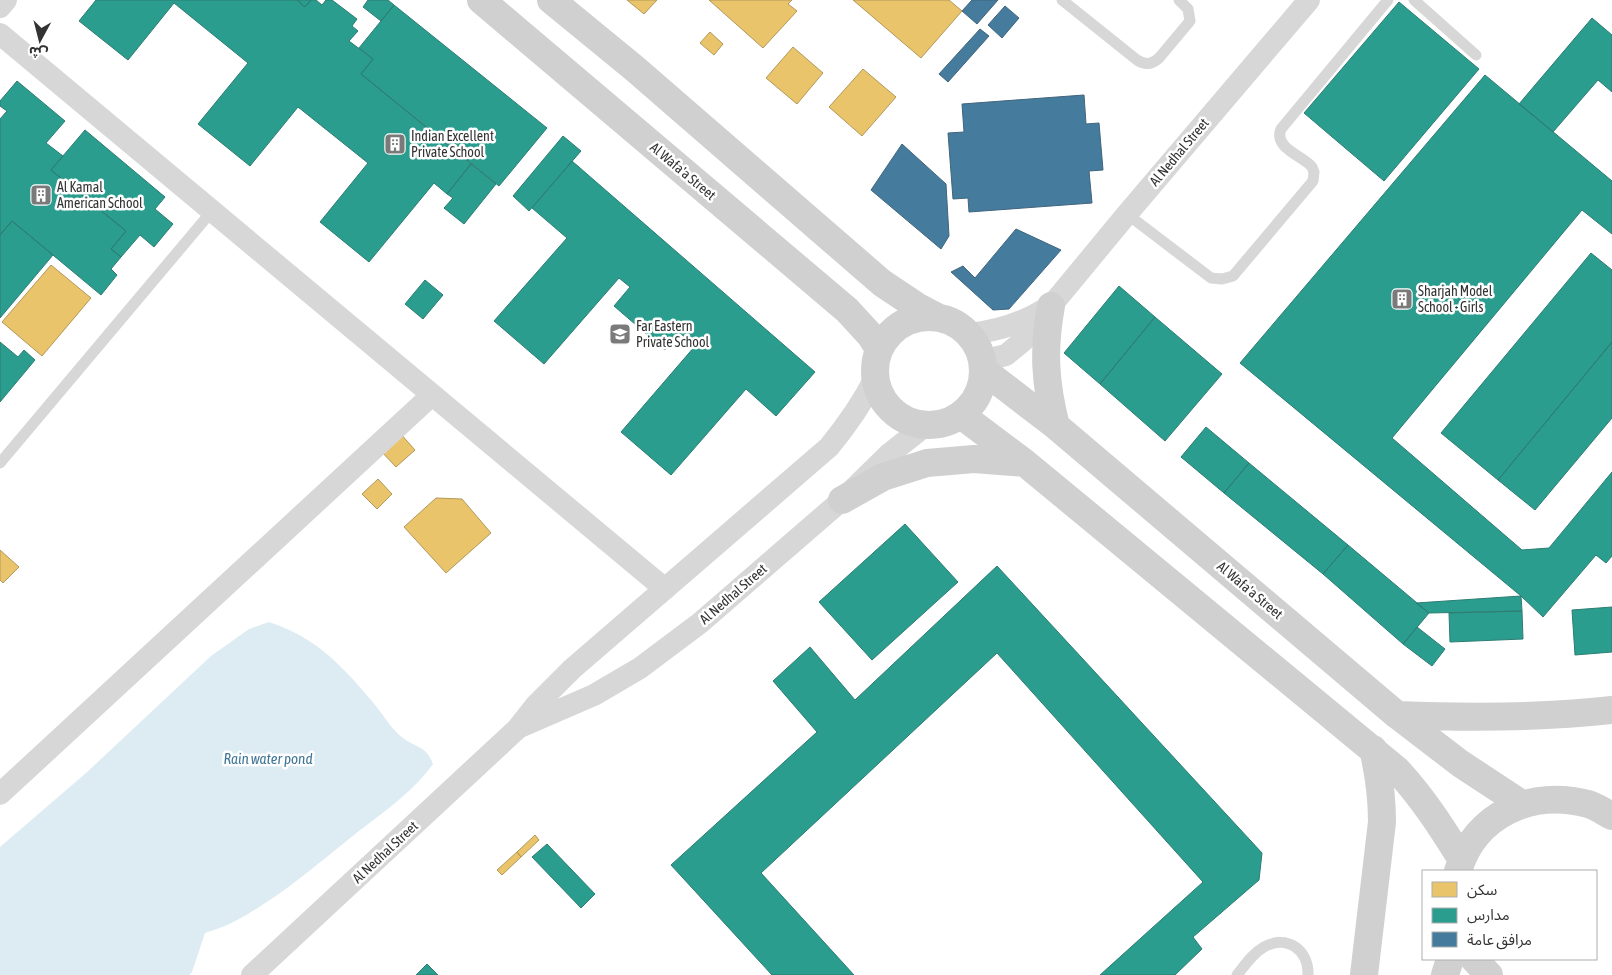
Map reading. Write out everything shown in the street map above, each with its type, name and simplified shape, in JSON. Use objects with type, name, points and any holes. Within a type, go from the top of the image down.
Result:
[{"type":"street","points":[[0,7],[6,0]]},
{"type":"street","name":"Al Wafa'a Street","points":[[481,0],[847,310],[870,334],[880,349]]},
{"type":"street","points":[[551,0],[634,68],[882,283],[918,307],[954,323],[969,334],[978,346],[983,365],[981,387],[973,403],[961,415],[944,423],[926,425],[898,416],[887,406],[875,378],[880,349],[887,337],[897,327],[909,320],[937,317]]},
{"type":"street","name":"Al Nedhal Street","points":[[983,365],[1006,355],[1038,326],[1050,306],[1298,4]]},
{"type":"street","points":[[0,34],[665,589]]},
{"type":"street","points":[[1050,306],[1045,346],[1045,366],[1047,387],[1056,426]]},
{"type":"street","name":"Al Nedhal Street","points":[[969,334],[1003,328],[1028,319],[1050,306]]},
{"type":"street","name":"Al Wafa'a Street","points":[[983,365],[1397,715],[1461,764],[1522,804]]},
{"type":"street","name":"Al Nedhal Street","points":[[252,975],[517,729],[536,704],[572,669],[829,447],[863,403],[875,378]]},
{"type":"street","points":[[0,794],[432,395]]},
{"type":"street","points":[[961,415],[1025,463],[1398,770],[1419,794],[1440,825],[1460,866]]},
{"type":"street","name":"Al Nedhal Street","points":[[517,729],[594,695],[640,668],[700,622],[842,500],[888,455],[926,425]]},
{"type":"street","points":[[842,500],[882,477],[928,463],[974,459],[1025,463]]},
{"type":"street","points":[[1397,715],[1492,718],[1612,710]]},
{"type":"street","points":[[1364,975],[1382,822],[1379,773],[1373,749]]},
{"type":"street","points":[[1460,866],[1472,842],[1486,826],[1502,813],[1522,804],[1555,798],[1604,804]]},
{"type":"street","points":[[1445,975],[1450,960]]},
{"type":"street","points":[[1475,960],[1489,975]]},
{"type":"lane","points":[[1062,0],[1137,60],[1148,64],[1159,58],[1190,21],[1188,8],[1179,0]]},
{"type":"lane","points":[[1127,214],[1211,278],[1222,279],[1233,276],[1313,181],[1314,172],[1312,167],[1282,144],[1279,137],[1280,129],[1388,0]]},
{"type":"lane","points":[[1414,0],[1476,55]]},
{"type":"lane","points":[[0,463],[212,212]]},
{"type":"lane","points":[[1237,975],[1261,948],[1282,942],[1294,946],[1304,954],[1308,965],[1308,975]]},
{"type":"water","name":"Rain water pond","points":[[269,622],[302,637],[329,656],[364,692],[395,731],[424,750],[431,758],[433,764],[416,784],[396,802],[283,891],[233,922],[205,933],[192,972],[189,975],[0,975],[0,847],[86,773],[211,656],[249,629]]},
{"type":"building: سكن","points":[[627,0],[657,0],[644,14]]},
{"type":"building: سكن","points":[[709,0],[792,0],[788,4],[797,11],[763,48]]},
{"type":"building: سكن","points":[[853,0],[949,0],[962,11],[921,58]]},
{"type":"building: سكن","points":[[710,32],[723,44],[714,55],[700,43]]},
{"type":"building: سكن","points":[[793,47],[823,73],[797,104],[766,78]]},
{"type":"building: سكن","points":[[863,69],[896,97],[862,136],[829,107]]},
{"type":"building: سكن","points":[[51,265],[91,298],[42,356],[2,322]]},
{"type":"building: سكن","points":[[399,432],[415,450],[396,467],[380,450]]},
{"type":"building: سكن","points":[[378,479],[392,494],[377,509],[362,494]]},
{"type":"building: سكن","points":[[436,498],[462,499],[491,533],[446,573],[404,527]]},
{"type":"building: سكن","points":[[0,550],[19,567],[3,583],[0,580]]},
{"type":"building: سكن","points":[[535,835],[539,840],[521,857],[517,852]]},
{"type":"building: سكن","points":[[517,852],[521,857],[502,875],[497,870]]},
{"type":"building: مدارس","name":"Indian Excellent Private School","points":[[96,0],[297,0],[305,7],[311,0],[316,0],[322,5],[326,0],[332,0],[357,19],[352,26],[358,31],[349,41],[373,59],[361,74],[471,164],[447,194],[434,183],[369,262],[320,222],[368,163],[298,107],[250,166],[198,124],[248,63],[174,3],[128,60],[79,21]]},
{"type":"building: مدارس","points":[[297,0],[311,0],[305,7]]},
{"type":"building: مدارس","points":[[368,0],[388,0],[394,5],[381,21],[363,7]]},
{"type":"building: مدارس","points":[[1399,2],[1479,69],[1384,181],[1304,113]]},
{"type":"building: مدارس","points":[[394,5],[547,128],[499,186],[361,74],[373,59],[359,48]]},
{"type":"building: مدارس","points":[[1592,18],[1612,35],[1612,92],[1598,80],[1553,132],[1519,104]]},
{"type":"building: مدارس","name":"Sharjah Model School - Girls","points":[[1485,75],[1612,181],[1612,234],[1582,210],[1392,438],[1522,550],[1549,548],[1612,472],[1612,556],[1606,563],[1596,555],[1543,617],[1521,596],[1240,363]]},
{"type":"building: مدارس","name":"Al Kamal American School","points":[[17,81],[65,121],[46,143],[63,156],[51,170],[126,231],[111,249],[121,257],[111,269],[117,275],[101,295],[12,221],[0,235],[0,119],[7,111],[0,106],[0,101]]},
{"type":"building: مدارس","name":"Al Kamal American School","points":[[85,130],[165,197],[155,209],[173,224],[154,247],[140,235],[121,257],[111,249],[126,231],[51,170]]},
{"type":"building: مدارس","points":[[563,136],[581,151],[529,211],[513,196]]},
{"type":"building: مدارس","points":[[572,161],[815,372],[776,416],[746,389],[671,475],[621,432],[695,346],[680,333],[665,350],[614,306],[630,287],[619,278],[544,364],[494,321],[567,238],[532,208]]},
{"type":"building: مدارس","points":[[471,164],[496,184],[464,224],[444,208],[453,198],[447,194]]},
{"type":"building: مدارس","name":"Al Kamal American School","points":[[12,221],[53,255],[0,318],[0,235]]},
{"type":"building: مدارس","name":"Sharjah Model School - Girls","points":[[1591,253],[1612,270],[1612,342],[1498,480],[1441,433]]},
{"type":"building: مدارس","points":[[425,280],[443,295],[423,319],[405,304]]},
{"type":"building: مدارس","points":[[1119,286],[1155,317],[1100,384],[1064,353]]},
{"type":"building: مدارس","points":[[1155,317],[1222,374],[1165,441],[1100,384]]},
{"type":"building: مدارس","points":[[0,342],[18,357],[24,350],[35,360],[0,402]]},
{"type":"building: مدارس","points":[[1612,342],[1612,418],[1535,510],[1498,480]]},
{"type":"building: مدارس","points":[[1206,427],[1249,463],[1224,493],[1181,457]]},
{"type":"building: مدارس","points":[[1249,463],[1348,545],[1323,574],[1224,493]]},
{"type":"building: مدارس","points":[[905,524],[958,582],[872,660],[819,602]]},
{"type":"building: مدارس","points":[[1348,545],[1429,613],[1403,644],[1323,574]]},
{"type":"building: مدارس","points":[[997,566],[1262,853],[1259,880],[1193,937],[1202,949],[1175,975],[1100,975],[1203,882],[997,653],[761,873],[854,975],[772,975],[671,865],[817,732],[773,681],[810,647],[855,700]]},
{"type":"building: مدارس","points":[[1521,596],[1522,611],[1429,613],[1416,603]]},
{"type":"building: مدارس","points":[[1612,607],[1612,652],[1575,655],[1572,610]]},
{"type":"building: مدارس","points":[[1522,611],[1523,639],[1450,642],[1449,613]]},
{"type":"building: مدارس","points":[[1417,627],[1445,649],[1432,666],[1403,644]]},
{"type":"building: مدارس","points":[[547,844],[595,894],[581,908],[532,857]]},
{"type":"building: مدارس","points":[[427,964],[438,975],[416,975]]},
{"type":"building: مرافق عامة","points":[[972,0],[998,0],[977,24],[962,11]]},
{"type":"building: مرافق عامة","points":[[1005,6],[1019,18],[1002,38],[988,25]]},
{"type":"building: مرافق عامة","points":[[980,29],[989,36],[948,82],[939,74]]},
{"type":"building: مرافق عامة","points":[[1084,95],[1086,124],[1099,123],[1103,170],[1089,171],[1092,203],[969,212],[968,198],[953,199],[948,133],[964,132],[962,104]]},
{"type":"building: مرافق عامة","points":[[902,144],[946,184],[949,236],[941,249],[871,190]]},
{"type":"building: مرافق عامة","points":[[1016,229],[1061,250],[1009,309],[993,310],[951,272],[963,266],[975,278]]},
{"type":"place","name":"Indian Excellent Private School","points":[[395,144]]},
{"type":"place","name":"Al Kamal American School","points":[[41,195]]},
{"type":"place","name":"Sharjah Model School - Girls","points":[[1402,299]]},
{"type":"place","name":"Far Eastern Private School","points":[[620,334]]}]
